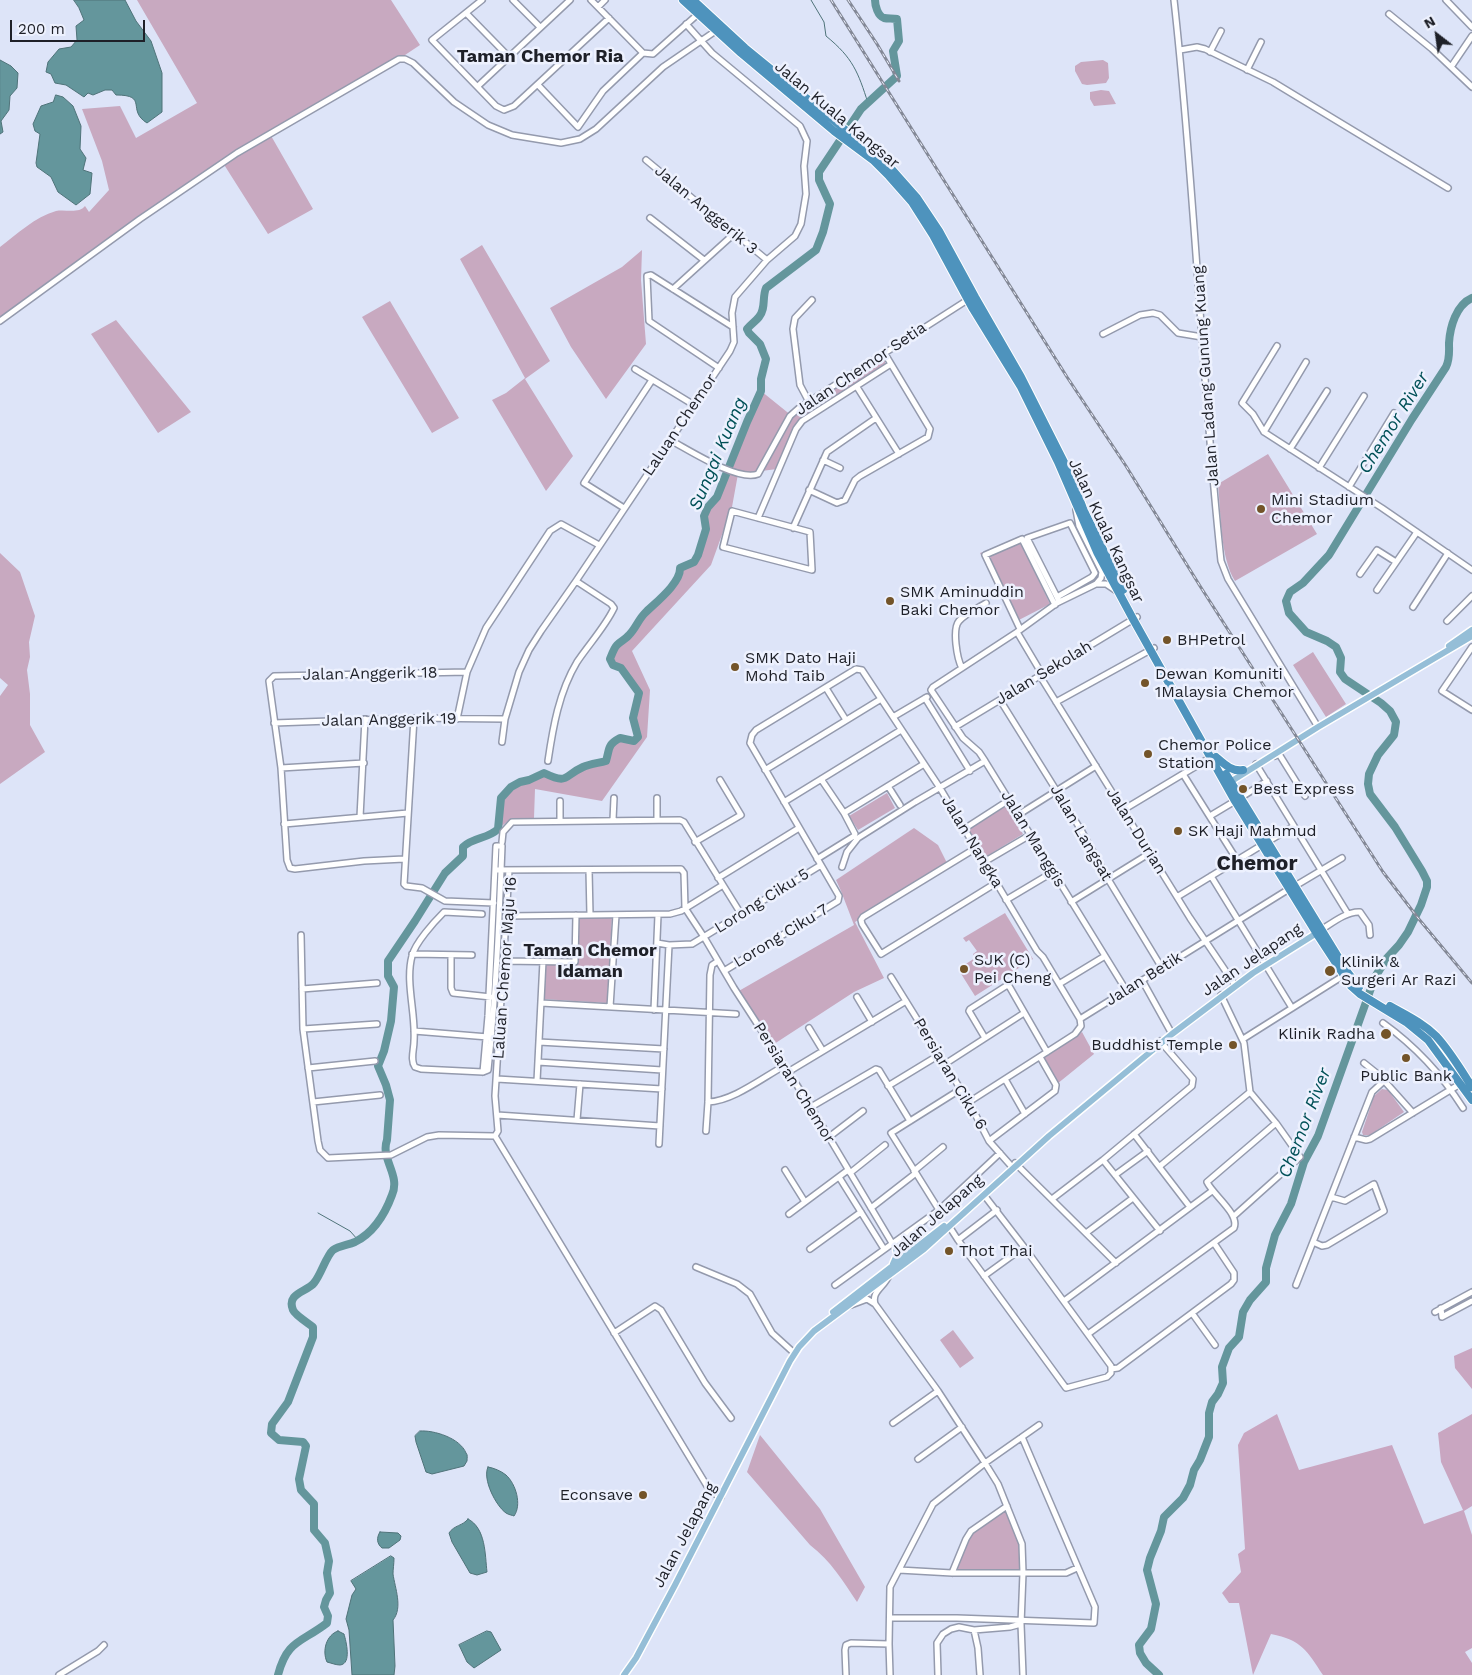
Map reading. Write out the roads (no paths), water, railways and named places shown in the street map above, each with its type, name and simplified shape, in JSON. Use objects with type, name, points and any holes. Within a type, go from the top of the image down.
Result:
[{"type":"highway","name":"Jalan Kuala Kangsar","points":[[683,0],[836,128],[886,163],[917,198],[939,231],[971,298],[1021,388],[1058,462],[1094,545],[1135,618]]},
{"type":"highway","name":"Jalan Kuala Kangsar","points":[[692,0],[719,29]]},
{"type":"highway","name":"Jalan Kuala Kangsar","points":[[971,298],[1022,376],[1052,436],[1092,528],[1135,618],[1227,782],[1318,932],[1345,974],[1361,992],[1406,1022],[1428,1040],[1472,1100]]},
{"type":"highway","points":[[1214,757],[1228,767],[1238,771],[1243,770]]},
{"type":"highway","name":"Jalan Kuala Kangsar","points":[[1377,1002],[1418,1022],[1440,1041],[1472,1089]]},
{"type":"highway","points":[[1440,1041],[1459,1074],[1460,1084],[1472,1089]]},
{"type":"main road","points":[[1409,673],[1472,630]]},
{"type":"main road","points":[[1227,782],[1254,768],[1318,727],[1472,636]]},
{"type":"main road","points":[[1227,782],[1252,765],[1257,766]]},
{"type":"main road","name":"Jalan Jelapang","points":[[756,1425],[793,1352],[818,1324],[951,1220],[1161,1042],[1234,984],[1264,963],[1318,932]]},
{"type":"main road","name":"Jalan Jelapang","points":[[1172,1033],[1234,984]]},
{"type":"main road","name":"Jalan Jelapang","points":[[626,1675],[636,1660],[721,1497],[756,1425],[790,1361],[800,1347],[814,1331],[924,1248],[984,1195],[1014,1165]]},
{"type":"main road","points":[[894,1246],[904,1251],[914,1250]]},
{"type":"main road","points":[[890,1268],[896,1259],[894,1246]]},
{"type":"main road","points":[[838,1313],[854,1298],[900,1265],[904,1258],[908,1258],[924,1248]]},
{"type":"street","points":[[482,0],[432,40],[496,106],[504,110],[514,106],[538,85],[609,18]]},
{"type":"street","points":[[513,0],[540,28]]},
{"type":"street","points":[[478,86],[570,0]]},
{"type":"street","points":[[591,0],[643,53],[653,54],[698,14]]},
{"type":"street","points":[[598,7],[605,0]]},
{"type":"street","name":"Jalan Ladang Gunung Kuang","points":[[1174,0],[1191,168],[1202,337],[1223,568],[1318,727]]},
{"type":"street","points":[[1446,0],[1472,27]]},
{"type":"street","points":[[466,13],[509,57]]},
{"type":"street","points":[[1389,14],[1472,87]]},
{"type":"street","points":[[686,24],[701,42]]},
{"type":"street","points":[[0,322],[140,219],[237,153],[399,60],[405,59],[413,63],[454,102],[488,126],[512,135],[561,143],[580,139],[596,130],[656,74],[677,57],[719,29]]},
{"type":"street","points":[[1210,52],[1221,31]]},
{"type":"street","points":[[1451,67],[1472,36]]},
{"type":"street","name":"Laluan Chemor","points":[[502,742],[504,719],[519,672],[529,650],[554,610],[576,581],[730,351],[734,342],[733,304],[735,297],[767,260],[795,236],[801,224],[806,194],[804,166],[807,141],[800,126],[701,42]]},
{"type":"street","points":[[1247,70],[1261,42]]},
{"type":"street","points":[[1180,50],[1197,47],[1247,70],[1301,98],[1448,188]]},
{"type":"street","points":[[538,85],[578,127],[603,92],[643,53]]},
{"type":"street","name":"Jalan Anggerik 3","points":[[646,160],[767,260]]},
{"type":"street","points":[[650,218],[704,260]]},
{"type":"street","points":[[672,289],[735,233]]},
{"type":"street","points":[[719,368],[649,321],[647,276],[651,275],[733,327]]},
{"type":"street","name":"Jalan Chemor Setia","points":[[670,440],[719,466],[748,476],[758,474],[790,416],[937,318],[971,298]]},
{"type":"street","points":[[810,402],[800,385],[793,329],[795,318],[812,300]]},
{"type":"street","points":[[1103,334],[1140,315],[1153,313],[1160,315],[1178,333],[1202,337]]},
{"type":"street","points":[[1277,346],[1242,403],[1253,414],[1264,432],[1382,508],[1472,570]]},
{"type":"street","points":[[809,490],[837,503],[845,500],[855,480],[928,437],[930,429],[885,354]]},
{"type":"street","points":[[1264,432],[1306,362]]},
{"type":"street","points":[[758,518],[796,429],[802,421],[891,364]]},
{"type":"street","points":[[635,369],[694,405]]},
{"type":"street","points":[[624,508],[584,483],[652,380]]},
{"type":"street","points":[[857,386],[899,454]]},
{"type":"street","points":[[1290,449],[1327,391]]},
{"type":"street","points":[[1319,468],[1364,396]]},
{"type":"street","points":[[1349,487],[1394,413]]},
{"type":"street","points":[[793,528],[826,452],[876,418]]},
{"type":"street","points":[[823,460],[840,468]]},
{"type":"street","points":[[1076,504],[1079,526],[1102,572],[1101,578],[1096,584]]},
{"type":"street","points":[[732,511],[758,518],[810,532],[812,570],[723,547],[732,511]]},
{"type":"street","points":[[893,717],[925,698],[932,692],[933,687],[1019,630],[1092,577],[1095,573],[1070,523],[1027,538],[1057,601]]},
{"type":"street","points":[[457,718],[467,672],[480,641],[494,615],[550,531],[561,524],[599,545]]},
{"type":"street","points":[[1377,590],[1417,532]]},
{"type":"street","name":"Jalan Durian","points":[[1057,601],[1022,539],[985,555],[1019,630],[1056,702],[1177,897],[1234,984]]},
{"type":"street","points":[[1360,574],[1376,550],[1396,562]]},
{"type":"street","points":[[1413,607],[1448,553]]},
{"type":"street","points":[[1092,577],[1096,584]]},
{"type":"street","points":[[548,761],[564,687],[577,663],[614,608],[611,604],[576,581]]},
{"type":"street","points":[[1057,601],[1096,584],[1106,584],[1120,594]]},
{"type":"street","points":[[1447,621],[1472,596]]},
{"type":"street","points":[[962,668],[958,661],[956,626],[959,621],[986,603]]},
{"type":"street","name":"Jalan Sekolah","points":[[955,727],[1135,618]]},
{"type":"street","points":[[1472,647],[1442,691],[1472,710]]},
{"type":"street","points":[[1056,702],[1152,649]]},
{"type":"street","name":"Jalan Nangka","points":[[826,688],[856,670],[862,670],[940,788],[1036,951],[1043,957],[1080,1018]]},
{"type":"street","name":"Jalan Anggerik 18","points":[[274,723],[269,681],[274,676],[467,672]]},
{"type":"street","points":[[821,865],[750,743],[752,735],[756,730],[826,688],[846,720]]},
{"type":"street","name":"Jalan Manggis","points":[[932,692],[955,727],[985,761],[1126,990]]},
{"type":"street","points":[[925,698],[970,771]]},
{"type":"street","points":[[765,770],[881,699]]},
{"type":"street","name":"Jalan Langsat","points":[[1000,700],[1082,830],[1108,879],[1162,968]]},
{"type":"street","points":[[414,718],[403,881],[406,886],[422,888],[440,899],[451,903],[494,903]]},
{"type":"street","name":"Jalan Anggerik 19","points":[[274,723],[414,718],[504,719]]},
{"type":"street","points":[[360,816],[365,719]]},
{"type":"street","points":[[274,723],[281,768],[287,860],[290,868],[404,859]]},
{"type":"street","points":[[784,802],[901,730]]},
{"type":"street","points":[[1305,796],[1279,754],[1257,766],[1348,914]]},
{"type":"street","points":[[1123,810],[1214,757]]},
{"type":"street","points":[[842,867],[847,852],[858,838],[985,761]]},
{"type":"street","points":[[281,768],[364,763]]},
{"type":"street","points":[[844,813],[924,764]]},
{"type":"street","points":[[1018,815],[1096,766]]},
{"type":"street","points":[[1184,774],[1237,860]]},
{"type":"street","points":[[817,859],[855,834],[844,813],[821,779]]},
{"type":"street","points":[[695,842],[741,816],[720,780]]},
{"type":"street","points":[[1210,816],[1267,781]]},
{"type":"street","points":[[888,786],[900,805]]},
{"type":"street","points":[[614,798],[614,820]]},
{"type":"street","points":[[657,798],[657,820]]},
{"type":"street","points":[[964,829],[1009,800]]},
{"type":"street","points":[[560,801],[560,821]]},
{"type":"street","points":[[284,824],[408,813]]},
{"type":"street","points":[[482,914],[444,912],[412,954],[410,979],[414,1049],[412,1063],[415,1067],[421,1069],[483,1072],[488,1037],[494,961],[500,845],[503,832],[512,822],[680,820],[684,822],[741,914]]},
{"type":"street","points":[[1177,897],[1294,826]]},
{"type":"street","points":[[718,878],[799,828]]},
{"type":"street","points":[[984,862],[1030,835]]},
{"type":"street","points":[[976,848],[861,920],[881,954],[996,883]]},
{"type":"street","points":[[1071,902],[1150,853]]},
{"type":"street","name":"Jalan Betik","points":[[1080,1018],[1342,858]]},
{"type":"street","name":"Lorong Ciku 7","points":[[724,971],[838,901],[839,896],[821,865]]},
{"type":"street","name":"Lorong Ciku 5","points":[[658,943],[688,946],[821,865]]},
{"type":"street","name":"Laluan Chemor Maju 16","points":[[495,1136],[498,1131],[495,1105],[507,916],[508,870],[681,869],[684,873],[685,908]]},
{"type":"street","points":[[498,870],[508,870]]},
{"type":"street","points":[[494,961],[494,903],[498,870]]},
{"type":"street","points":[[589,870],[590,915]]},
{"type":"street","points":[[1006,900],[1053,872]]},
{"type":"street","points":[[1211,876],[1292,1008]]},
{"type":"street","points":[[507,916],[670,914],[685,908],[723,886]]},
{"type":"street","name":"Persiaran Chemor","points":[[685,908],[811,1107],[894,1246],[904,1258]]},
{"type":"street","points":[[1318,932],[1355,911],[1360,912],[1369,925],[1370,935]]},
{"type":"street","points":[[494,961],[575,962],[576,915]]},
{"type":"street","points":[[610,1007],[616,915]]},
{"type":"street","points":[[654,1010],[658,915]]},
{"type":"street","points":[[301,935],[303,1029],[320,1150],[328,1158],[390,1155],[428,1137],[439,1135],[495,1136],[707,1486],[713,1493],[721,1497]]},
{"type":"street","points":[[659,1144],[668,945]]},
{"type":"street","points":[[412,954],[472,955]]},
{"type":"street","points":[[452,955],[451,988],[453,993],[491,997]]},
{"type":"street","points":[[1059,984],[1105,956]]},
{"type":"street","points":[[537,1081],[543,961]]},
{"type":"street","points":[[706,1131],[711,968],[718,961]]},
{"type":"street","points":[[1243,1039],[1345,974]]},
{"type":"street","name":"Persiaran Ciku 6","points":[[891,977],[969,1102],[989,1141],[1052,1199],[1116,1263]]},
{"type":"street","points":[[1142,980],[1172,1033]]},
{"type":"street","points":[[302,989],[377,983]]},
{"type":"street","points":[[984,1038],[969,1011],[1008,986],[1047,1052]]},
{"type":"street","points":[[1221,995],[1243,1039],[1250,1092],[1276,1123],[1300,1157],[1234,1216]]},
{"type":"street","points":[[858,997],[872,1022]]},
{"type":"street","points":[[788,1072],[906,1001]]},
{"type":"street","points":[[541,1003],[736,1014]]},
{"type":"street","points":[[945,1064],[1024,1013]]},
{"type":"street","points":[[969,1102],[1075,1034],[1081,1026],[1080,1018]]},
{"type":"street","points":[[1383,1023],[1408,1043],[1451,1089],[1463,1108]]},
{"type":"street","points":[[303,1029],[377,1024]]},
{"type":"street","points":[[809,1028],[823,1051]]},
{"type":"street","points":[[414,1030],[488,1037]]},
{"type":"street","points":[[539,1042],[664,1049]]},
{"type":"street","points":[[1052,1199],[1103,1160],[1192,1086],[1193,1078],[1161,1042]]},
{"type":"street","points":[[888,1086],[940,1055]]},
{"type":"street","points":[[989,1141],[1055,1091],[1056,1085],[1040,1057]]},
{"type":"street","points":[[308,1068],[375,1061]]},
{"type":"street","points":[[538,1062],[662,1070]]},
{"type":"street","points":[[1364,1064],[1384,1080],[1413,1113]]},
{"type":"street","points":[[708,1102],[719,1102],[784,1066]]},
{"type":"street","points":[[811,1107],[876,1069],[879,1070],[910,1122]]},
{"type":"street","points":[[497,1078],[662,1089]]},
{"type":"street","points":[[1005,1079],[1025,1114]]},
{"type":"street","points":[[1296,1285],[1372,1092],[1384,1080]]},
{"type":"street","points":[[577,1120],[580,1084]]},
{"type":"street","points":[[1354,1137],[1368,1140],[1460,1084]]},
{"type":"street","points":[[939,1210],[891,1134],[961,1089]]},
{"type":"street","points":[[1160,1166],[1250,1092]]},
{"type":"street","points":[[313,1102],[380,1094]]},
{"type":"street","points":[[828,1137],[863,1111]]},
{"type":"street","points":[[497,1115],[660,1126]]},
{"type":"street","points":[[1088,1334],[1234,1228],[1236,1224],[1234,1216],[1212,1191],[1207,1184],[1208,1180],[1276,1123]]},
{"type":"street","points":[[1134,1134],[1190,1207]]},
{"type":"street","points":[[789,1214],[839,1176],[886,1145]]},
{"type":"street","points":[[871,1208],[943,1147]]},
{"type":"street","points":[[1115,1175],[1148,1151]]},
{"type":"street","points":[[835,1284],[884,1249],[894,1246],[939,1210],[1000,1153]]},
{"type":"street","points":[[1103,1160],[1160,1230]]},
{"type":"street","points":[[785,1170],[805,1202]]},
{"type":"street","points":[[839,1176],[884,1249]]},
{"type":"street","points":[[1313,1242],[1322,1246],[1327,1245],[1384,1211],[1374,1184],[1345,1201],[1331,1197]]},
{"type":"street","points":[[1064,1301],[1212,1191]]},
{"type":"street","points":[[984,1195],[1088,1334],[1111,1366],[1111,1371]]},
{"type":"street","points":[[1086,1233],[1133,1198]]},
{"type":"street","points":[[958,1240],[997,1210]]},
{"type":"street","points":[[810,1249],[861,1212]]},
{"type":"street","points":[[949,1226],[1066,1388],[1107,1377],[1111,1371],[1118,1368],[1231,1284],[1234,1280],[1234,1273],[1214,1243]]},
{"type":"street","points":[[984,1276],[1024,1247]]},
{"type":"street","points":[[696,1267],[737,1284],[750,1294],[772,1333],[793,1352]]},
{"type":"street","points":[[889,1275],[887,1282],[874,1294],[875,1304],[938,1391],[998,1484],[1023,1547],[1021,1622],[1023,1675]]},
{"type":"street","points":[[1434,1312],[1472,1292]]},
{"type":"street","points":[[849,1306],[867,1299],[875,1304]]},
{"type":"street","points":[[1441,1308],[1442,1316],[1472,1301]]},
{"type":"street","points":[[614,1333],[655,1306],[658,1306],[705,1383],[731,1418]]},
{"type":"street","points":[[1192,1313],[1215,1345]]},
{"type":"street","points":[[893,1423],[938,1391]]},
{"type":"street","points":[[890,1675],[888,1644],[890,1587],[933,1504],[985,1463],[1039,1425]]},
{"type":"street","points":[[918,1459],[962,1427]]},
{"type":"street","points":[[890,1618],[1094,1623],[1095,1607],[1022,1437]]},
{"type":"street","points":[[952,1573],[971,1531],[1007,1506]]},
{"type":"street","points":[[899,1570],[952,1573],[1066,1574],[1077,1568]]},
{"type":"street","points":[[938,1675],[937,1643],[943,1634],[959,1627],[974,1630],[1010,1627],[1021,1622]]},
{"type":"street","points":[[974,1630],[978,1648],[980,1675]]},
{"type":"street","points":[[846,1675],[844,1650],[846,1645],[851,1643],[888,1644]]},
{"type":"street","points":[[59,1675],[98,1651],[104,1645]]},
{"type":"waterway","points":[[811,0],[824,22],[826,36],[843,51],[853,66],[868,103]]},
{"type":"waterway","name":"Sungai Kuang","points":[[278,1675],[291,1648],[327,1623],[328,1616],[324,1607],[330,1593],[327,1573],[329,1561],[325,1543],[314,1530],[314,1504],[301,1490],[299,1479],[306,1446],[303,1442],[279,1440],[271,1433],[272,1424],[288,1402],[313,1337],[313,1327],[294,1312],[292,1300],[314,1283],[333,1250],[355,1242],[373,1228],[386,1209],[394,1188],[393,1174],[386,1154],[390,1100],[378,1066],[384,1051],[391,1021],[394,987],[388,976],[388,961],[445,873],[463,856],[463,847],[471,841],[490,835],[498,829],[501,798],[511,787],[544,773],[552,777],[565,778],[583,767],[606,761],[611,745],[616,740],[620,738],[634,741],[638,737],[633,718],[639,693],[621,668],[613,665],[610,659],[616,646],[628,636],[643,616],[672,586],[679,574],[680,568],[694,562],[698,555],[706,529],[704,516],[708,507],[717,497],[761,391],[761,379],[766,359],[760,344],[747,329],[761,314],[766,288],[816,250],[830,204],[819,180],[819,172],[861,109],[897,76],[893,51],[899,41],[897,19],[882,17],[877,10],[875,0]]},
{"type":"waterway","name":"Chemor River","points":[[1159,1675],[1146,1663],[1140,1653],[1139,1645],[1151,1629],[1156,1604],[1147,1570],[1150,1558],[1161,1531],[1164,1517],[1183,1498],[1209,1437],[1209,1413],[1212,1402],[1223,1383],[1222,1367],[1229,1348],[1239,1337],[1243,1312],[1250,1300],[1266,1282],[1266,1268],[1275,1235],[1291,1204],[1304,1162],[1318,1136],[1375,977],[1387,958],[1408,932],[1427,887],[1427,881],[1422,871],[1395,827],[1370,794],[1368,784],[1369,774],[1378,755],[1394,735],[1396,722],[1390,711],[1381,703],[1345,679],[1340,672],[1341,658],[1336,647],[1306,632],[1289,613],[1286,601],[1290,592],[1303,583],[1329,555],[1446,367],[1449,358],[1451,330],[1455,317],[1466,301],[1472,298]]},
{"type":"waterway","points":[[318,1213],[350,1231],[358,1240]]},
{"type":"railway","points":[[831,0],[1067,377],[1126,466],[1200,586],[1383,872],[1472,983]]},
{"type":"railway","points":[[848,0],[899,81]]},
{"type":"place","name":"Mini Stadium Chemor","points":[[1261,509]]},
{"type":"place","name":"SMK Aminuddin Baki Chemor","points":[[890,601]]},
{"type":"place","name":"BHPetrol","points":[[1167,640]]},
{"type":"place","name":"SMK Dato Haji Mohd Taib","points":[[735,667]]},
{"type":"place","name":"Dewan Komuniti 1Malaysia Chemor","points":[[1145,683]]},
{"type":"place","name":"Chemor Police Station","points":[[1148,754]]},
{"type":"place","name":"Best Express","points":[[1243,789]]},
{"type":"place","name":"SK Haji Mahmud","points":[[1178,831]]},
{"type":"place","name":"SJK (C) Pei Cheng","points":[[964,969]]},
{"type":"place","name":"Klinik & Surgeri Ar Razi","points":[[1330,971]]},
{"type":"place","name":"Klinik Radha","points":[[1386,1034]]},
{"type":"place","name":"Buddhist Temple","points":[[1233,1045]]},
{"type":"place","name":"Public Bank","points":[[1406,1058]]},
{"type":"place","name":"Thot Thai","points":[[949,1251]]},
{"type":"place","name":"Econsave","points":[[643,1495]]},
{"type":"district","name":"Taman Chemor Ria","points":[[540,57]]},
{"type":"district","name":"Chemor","points":[[1257,864]]},
{"type":"district","name":"Taman Chemor Idaman","points":[[590,961]]}]
